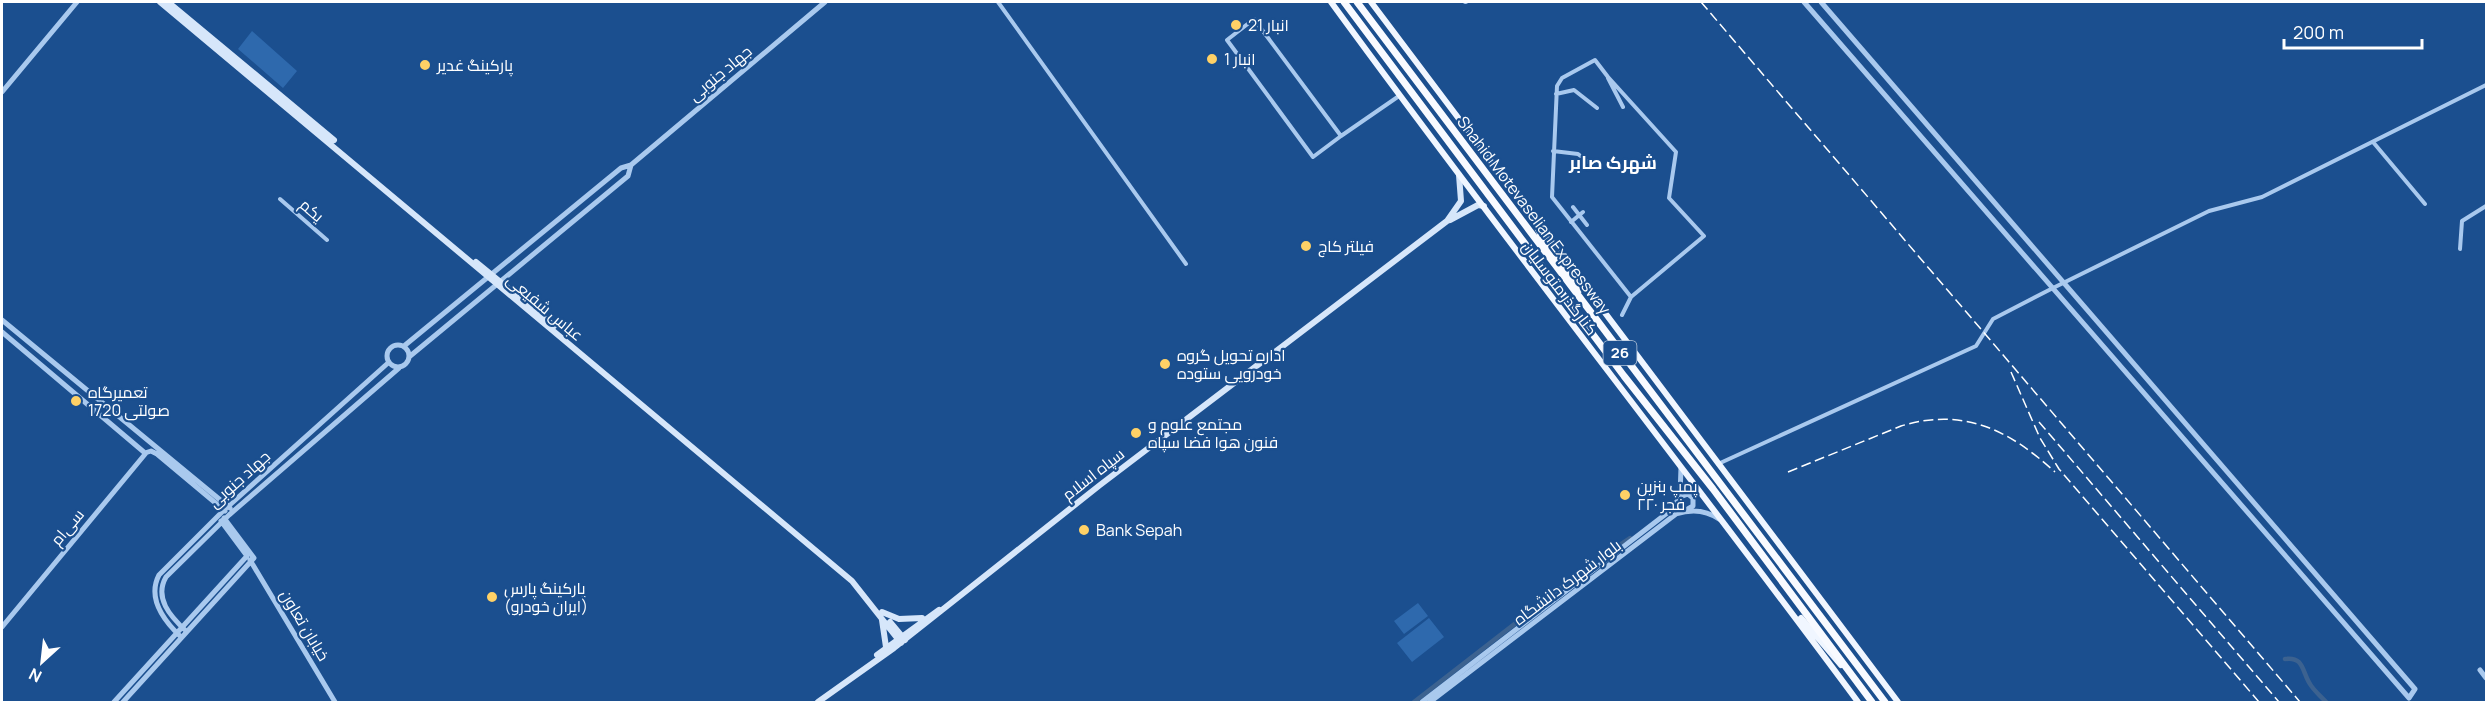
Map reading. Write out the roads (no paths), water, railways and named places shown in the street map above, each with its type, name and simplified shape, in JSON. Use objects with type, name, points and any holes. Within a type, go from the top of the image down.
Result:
[{"type":"highway","name":"Shahid Motevaselian Expressway","points":[[1344,2],[1872,702]]},
{"type":"highway","name":"Shahid Motevaselian Expressway","points":[[1357,2],[1885,702]]},
{"type":"highway","points":[[1534,218],[1541,235],[1574,283],[1589,312]]},
{"type":"main road","name":"عباس شفیعی","points":[[160,2],[491,277]]},
{"type":"main road","name":"عباس شفیعی","points":[[168,2],[498,283],[854,579],[901,639]]},
{"type":"main road","name":"کنارگذر متوسلیان","points":[[1331,2],[1599,362],[1681,464],[1858,702]]},
{"type":"main road","name":"کنارگذر متوسلیان","points":[[1371,2],[1898,702]]},
{"type":"main road","name":"سپاه اسلام","points":[[818,702],[1447,221],[1461,201],[1459,174]]},
{"type":"main road","points":[[1447,221],[1474,206],[1484,206]]},
{"type":"main road","points":[[1776,591],[1855,681]]},
{"type":"main road","name":"سپاه اسلام","points":[[861,670],[886,647],[901,639],[928,615],[945,607]]},
{"type":"main road","points":[[886,647],[881,613],[906,620],[928,615]]},
{"type":"street","points":[[2,92],[77,2]]},
{"type":"street","name":"جهاد جنوبی","points":[[404,346],[491,277],[621,168],[631,165],[825,2]]},
{"type":"street","points":[[998,2],[1186,264]]},
{"type":"street","points":[[1804,2],[2409,698],[2415,689],[1821,2]]},
{"type":"street","points":[[1341,136],[1254,20],[1227,40],[1313,157],[1399,95]]},
{"type":"street","points":[[1622,315],[1631,297],[1704,236],[1669,198],[1676,152],[1594,60],[1562,78],[1557,86],[1552,197],[1631,297]]},
{"type":"street","points":[[1608,77],[1623,107]]},
{"type":"street","points":[[1717,464],[1977,346],[1993,319],[2209,211],[2262,197],[2487,85]]},
{"type":"street","points":[[1556,94],[1574,90],[1597,108]]},
{"type":"street","points":[[1915,129],[1924,121]]},
{"type":"street","points":[[2373,142],[2425,204]]},
{"type":"street","points":[[1553,151],[1578,154],[1588,162]]},
{"type":"street","name":"جهاد جنوبی","points":[[409,357],[628,176],[631,165]]},
{"type":"street","name":"یکم","points":[[280,199],[327,240]]},
{"type":"street","points":[[2460,249],[2462,221],[2487,206]]},
{"type":"street","points":[[1573,207],[1581,213],[1587,225]]},
{"type":"street","points":[[1571,222],[1581,213]]},
{"type":"street","points":[[2,320],[152,444],[225,514]]},
{"type":"street","points":[[2,332],[145,453],[151,451],[157,454],[225,514]]},
{"type":"street","points":[[395,345],[404,346],[409,357],[408,363],[399,368],[388,363],[387,354],[389,348],[395,345]]},
{"type":"street","name":"جهاد جنوبی","points":[[181,637],[156,604],[154,584],[159,575],[388,363]]},
{"type":"street","name":"جهاد جنوبی","points":[[184,628],[163,602],[161,585],[166,577],[225,514],[399,368]]},
{"type":"street","points":[[2184,438],[2192,431]]},
{"type":"street","name":"سی‌ام","points":[[2,627],[152,444]]},
{"type":"street","points":[[1680,497],[1681,464]]},
{"type":"street","points":[[1680,497],[1688,494],[1693,498],[1693,506],[1686,510]]},
{"type":"street","name":"بلوار شهرک دانشگاه","points":[[1430,702],[1602,568],[1671,510],[1680,497]]},
{"type":"street","points":[[1686,510],[1705,512],[1726,524]]},
{"type":"street","name":"بلوار شهرک دانشگاه","points":[[1422,702],[1676,514],[1686,510]]},
{"type":"street","name":"جهاد جنوبی","points":[[225,514],[254,558],[249,558]]},
{"type":"street","points":[[2269,537],[2277,529]]},
{"type":"street","points":[[114,702],[176,632],[184,628],[249,558]]},
{"type":"street","name":"خیابان تعاون","points":[[249,558],[335,702]]},
{"type":"street","points":[[2343,621],[2350,614]]},
{"type":"street","points":[[123,702],[181,637],[184,628]]},
{"type":"street","points":[[2378,662],[2385,655]]},
{"type":"street","points":[[2480,670],[2487,678]]},
{"type":"waterway","points":[[1600,558],[1630,538]]},
{"type":"waterway","points":[[1414,702],[1592,564]]},
{"type":"waterway","points":[[2285,659],[2299,662],[2312,687],[2326,702]]},
{"type":"railway","points":[[1701,2],[2300,702]]},
{"type":"railway","points":[[2011,372],[2040,438],[2059,469],[2259,702]]},
{"type":"railway","points":[[1788,472],[1901,426],[1945,419],[1965,421],[2003,434],[2038,457],[2055,472]]},
{"type":"railway","points":[[2039,422],[2279,702]]},
{"type":"place","name":"انبار 21","points":[[1236,25]]},
{"type":"place","name":"انبار 1","points":[[1212,59]]},
{"type":"place","name":"پارکینگ غدیر","points":[[425,65]]},
{"type":"place","name":"فیلتر کاج","points":[[1306,246]]},
{"type":"place","name":"اداره تحویل گروه خودرویی ستوده","points":[[1165,364]]},
{"type":"place","name":"تعمیرگاه 1720 صولتی","points":[[76,401]]},
{"type":"place","name":"مجتمع علوم و فنون هوا فضا سپاه","points":[[1136,433]]},
{"type":"place","name":"پمپ بنزین ۲۲۰ فجر","points":[[1625,495]]},
{"type":"place","name":"Bank Sepah","points":[[1084,530]]},
{"type":"place","name":"پارکینگ پارس (ایران خودرو)","points":[[492,597]]},
{"type":"district","name":"شهرک صابر","points":[[1613,163]]}]
